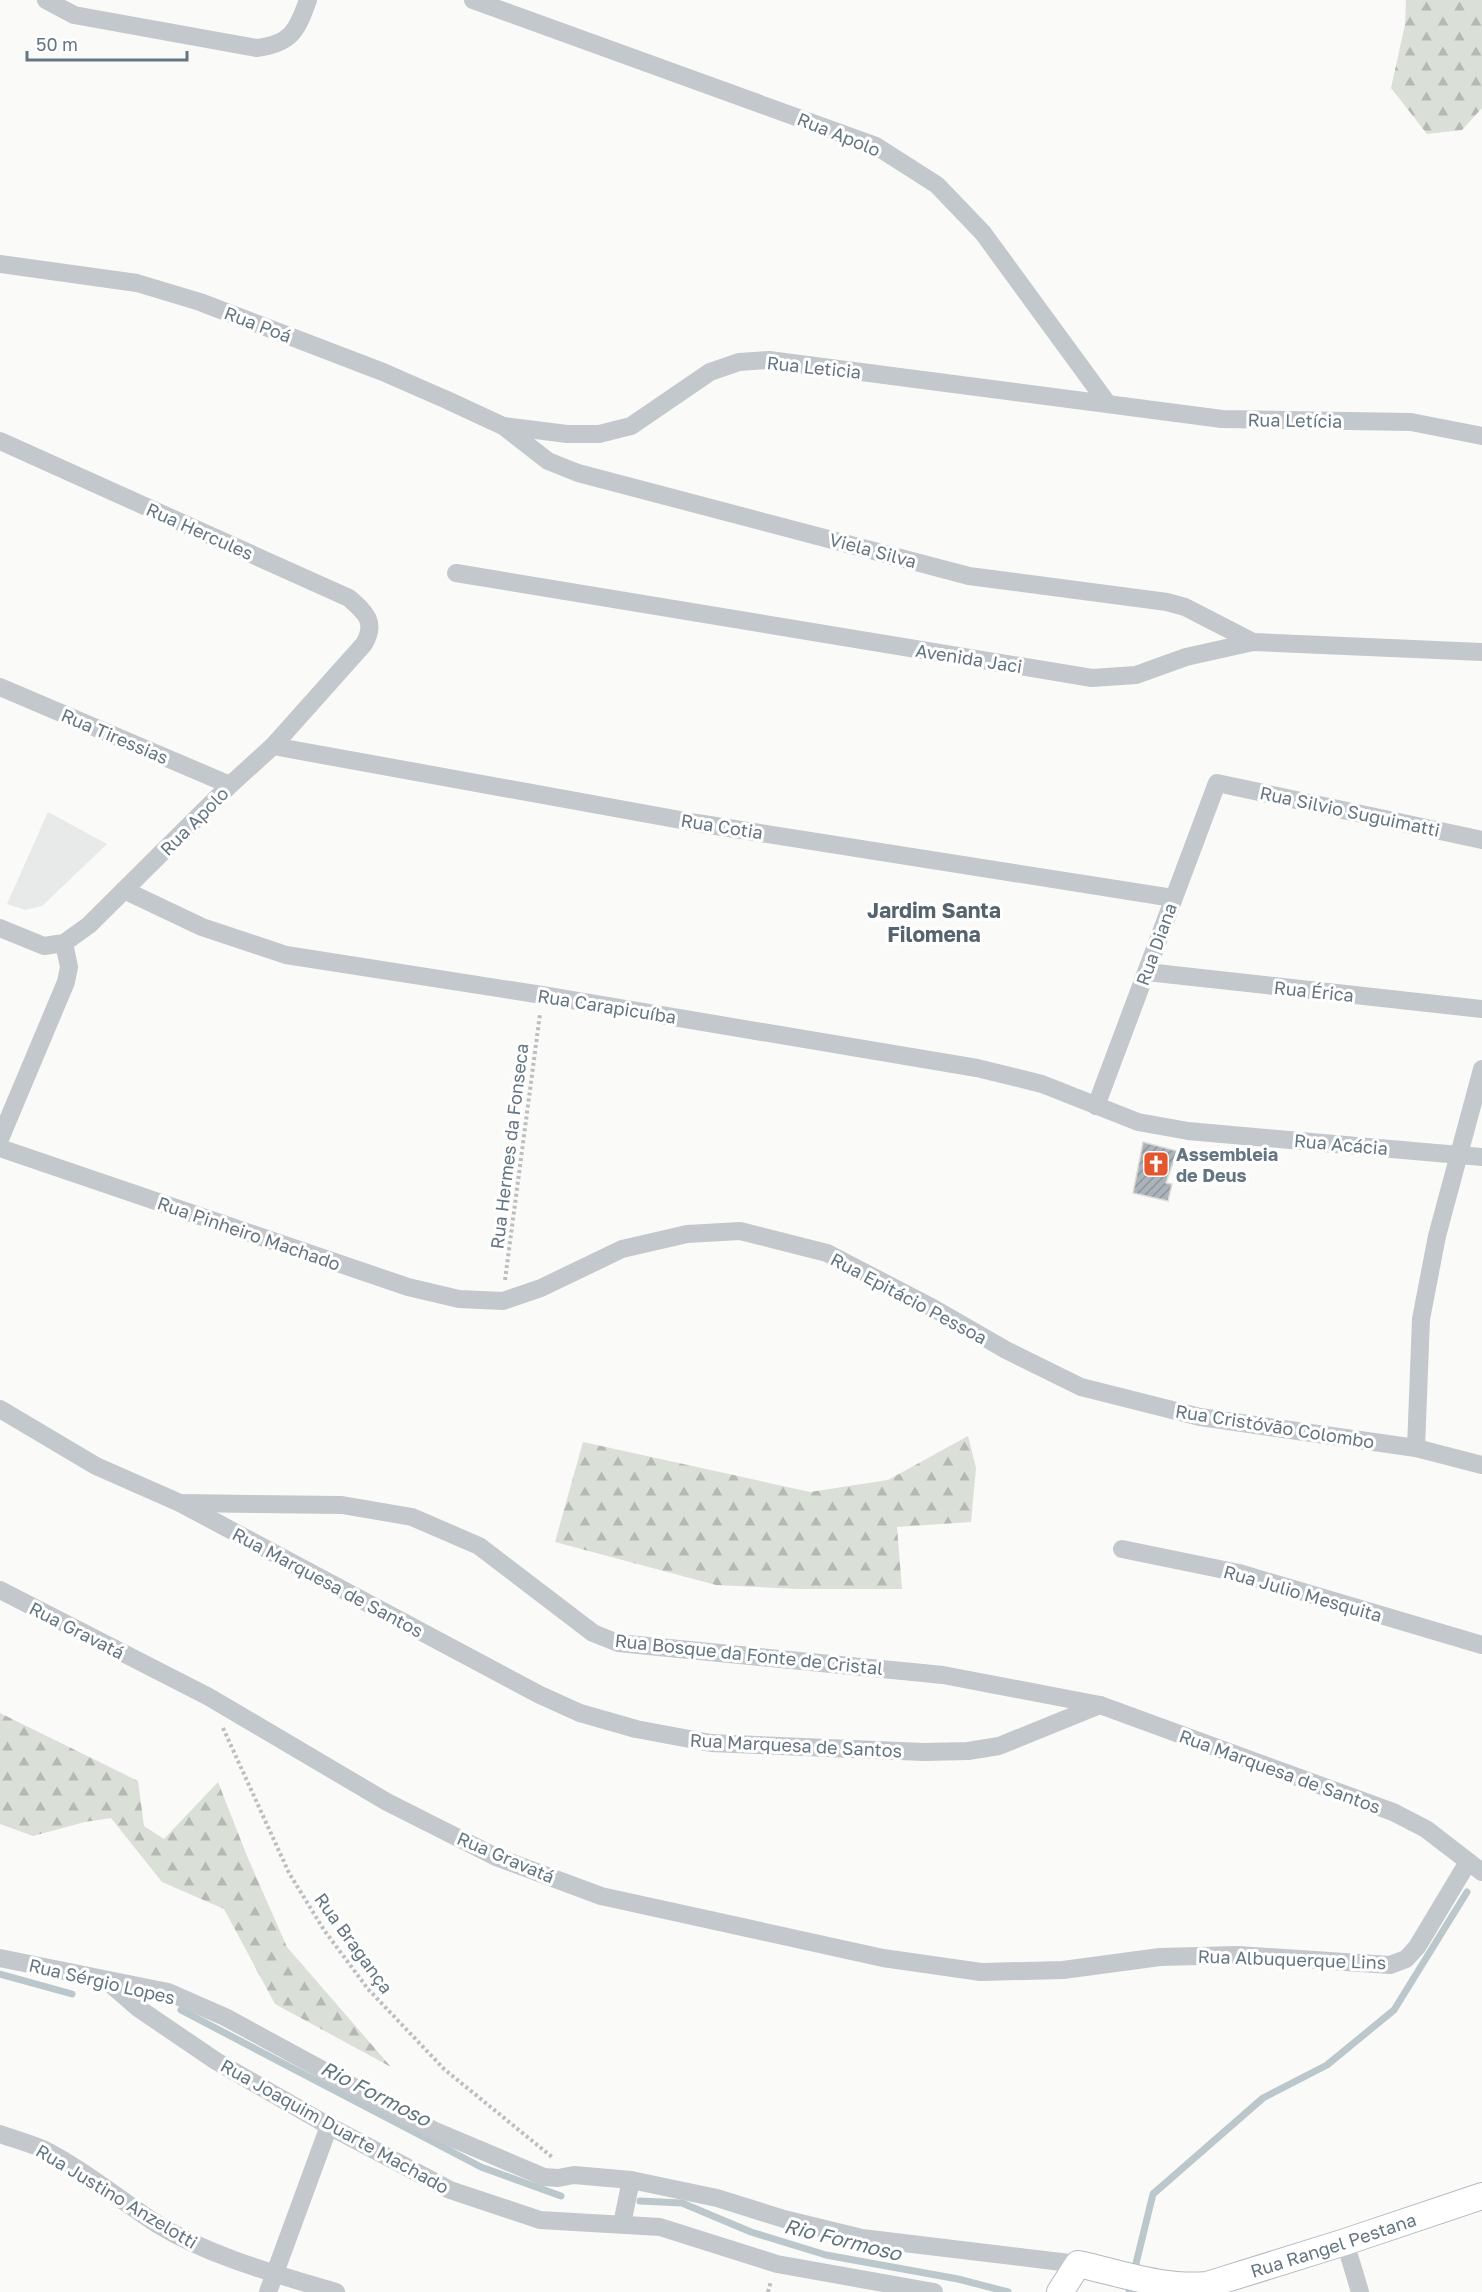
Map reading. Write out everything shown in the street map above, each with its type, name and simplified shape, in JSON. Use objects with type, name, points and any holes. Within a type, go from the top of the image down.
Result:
[{"type":"main road","name":"Rua Rangel Pestana","points":[[1069,2277],[1119,2273],[1161,2283],[1188,2286],[1207,2285],[1482,2196]]},
{"type":"street","points":[[46,0],[74,15],[256,48],[275,46],[289,38],[302,17],[308,0]]},
{"type":"street","name":"Rua Apolo","points":[[473,0],[876,146],[937,185],[983,233],[1108,404]]},
{"type":"street","name":"Rua Poá","points":[[0,264],[137,283],[200,302],[382,372],[503,426]]},
{"type":"street","name":"Rua Leticia","points":[[503,426],[567,434],[599,434],[631,426],[710,372],[739,362],[769,360],[1108,404]]},
{"type":"street","name":"Rua Letícia","points":[[1108,404],[1222,419],[1411,422],[1481,431]]},
{"type":"street","name":"Viela Silva","points":[[503,426],[548,461],[578,473],[969,576],[1167,602],[1185,608],[1252,642]]},
{"type":"street","name":"Rua Hercules","points":[[0,441],[349,598],[365,611],[369,623],[370,634],[364,644]]},
{"type":"street","name":"Avenida Jaci","points":[[456,573],[1092,678],[1136,675],[1186,657],[1252,642],[1482,652]]},
{"type":"street","name":"Rua Apolo","points":[[64,943],[89,925],[230,785],[273,746],[364,644]]},
{"type":"street","name":"Rua Tiressias","points":[[0,687],[230,785]]},
{"type":"street","name":"Rua Cotia","points":[[273,746],[697,823],[1173,898]]},
{"type":"street","name":"Rua Diana","points":[[1095,1106],[1217,783]]},
{"type":"street","name":"Rua Silvio Suguimatti","points":[[1217,783],[1482,840]]},
{"type":"street","name":"Rua Carapicuíba","points":[[124,890],[202,927],[286,955],[542,995],[977,1068],[1042,1084],[1095,1106]]},
{"type":"street","points":[[0,928],[44,946],[64,943],[69,967],[66,982],[0,1139]]},
{"type":"street","name":"Rua Érica","points":[[1147,972],[1482,1009]]},
{"type":"street","points":[[1416,1448],[1421,1319],[1437,1236],[1482,1069]]},
{"type":"street","name":"Rua Acácia","points":[[1095,1106],[1138,1122],[1188,1131],[1482,1156]]},
{"type":"street","name":"Rua Pinheiro Machado","points":[[0,1148],[408,1287],[459,1299],[503,1300]]},
{"type":"street","name":"Rua Epitácio Pessoa","points":[[503,1300],[541,1288],[622,1248],[687,1234],[740,1231],[827,1253],[933,1308],[1006,1350]]},
{"type":"street","name":"Rua Cristóvão Colombo","points":[[1006,1350],[1081,1387],[1200,1417],[1416,1448],[1482,1465]]},
{"type":"street","name":"Rua Marquesa de Santos","points":[[0,1409],[96,1466],[180,1503],[540,1695],[580,1713],[636,1730],[711,1743],[924,1752],[968,1751],[999,1746],[1100,1705],[1393,1812],[1426,1829],[1475,1867]]},
{"type":"street","name":"Rua Bosque da Fonte de Cristal","points":[[180,1503],[342,1505],[412,1517],[479,1546],[593,1633],[618,1643],[943,1675],[1100,1705]]},
{"type":"street","name":"Rua Julio Mesquita","points":[[1122,1549],[1250,1576],[1482,1645]]},
{"type":"street","name":"Rua Gravatá","points":[[0,1590],[209,1697],[387,1802],[496,1857],[601,1896],[883,1958],[981,1972],[1063,1970]]},
{"type":"street","name":"Rua Albuquerque Lins","points":[[1063,1970],[1160,1957],[1238,1955],[1390,1965],[1406,1959],[1417,1947],[1475,1867]]},
{"type":"street","name":"Rua Sérgio Lopes","points":[[0,1958],[108,1982],[134,1984],[168,1992],[225,2017],[433,2130],[526,2171],[551,2177],[574,2175],[717,2198],[862,2238],[1069,2277]]},
{"type":"street","name":"Rua Joaquim Duarte Machado","points":[[108,1982],[138,2008],[216,2061],[329,2126],[450,2190],[540,2220],[623,2220],[675,2230],[777,2264],[934,2292]]},
{"type":"street","points":[[268,2292],[329,2126]]},
{"type":"street","name":"Rua Justino Anzelotti","points":[[0,2134],[42,2149],[104,2186],[158,2224],[196,2244],[276,2274],[336,2292]]},
{"type":"street","points":[[623,2220],[630,2184]]},
{"type":"street","points":[[1345,2242],[1360,2292]]},
{"type":"path","name":"Rua Hermes da Fonseca","points":[[503,1300],[542,995]]},
{"type":"path","name":"Rua Bragança","points":[[209,1697],[289,1873],[324,1930],[368,1989],[444,2069],[574,2175]]},
{"type":"shaded area","points":[[48,812],[107,844],[42,906],[25,910],[7,904]]},
{"type":"green space","points":[[1406,0],[1482,0],[1482,108],[1462,130],[1427,134],[1391,88],[1405,25]]},
{"type":"green space","points":[[968,1436],[976,1468],[971,1522],[897,1527],[902,1589],[797,1589],[716,1585],[555,1542],[583,1442],[810,1492],[888,1480]]},
{"type":"green space","points":[[0,1713],[138,1781],[144,1826],[164,1839],[218,1782],[287,1947],[391,2067],[275,2004],[224,1909],[162,1882],[111,1818],[85,1822],[33,1836],[0,1824]]},
{"type":"building","name":"Assembleia de Deus","points":[[1143,1142],[1177,1151],[1166,1183],[1172,1184],[1168,1201],[1133,1193]]},
{"type":"waterway","points":[[1129,2292],[1153,2194],[1263,2098],[1327,2065],[1394,2010],[1467,1892]]},
{"type":"waterway","name":"Rio Formoso","points":[[0,1974],[72,1994]]},
{"type":"waterway","name":"Rio Formoso","points":[[181,2010],[481,2167],[561,2196]]},
{"type":"waterway","name":"Rio Formoso","points":[[640,2201],[682,2203],[751,2232],[826,2255],[958,2279],[1008,2292]]},
{"type":"place","name":"Assembleia de Deus","points":[[1156,1164]]},
{"type":"district","name":"Jardim Santa Filomena","points":[[934,922]]}]
